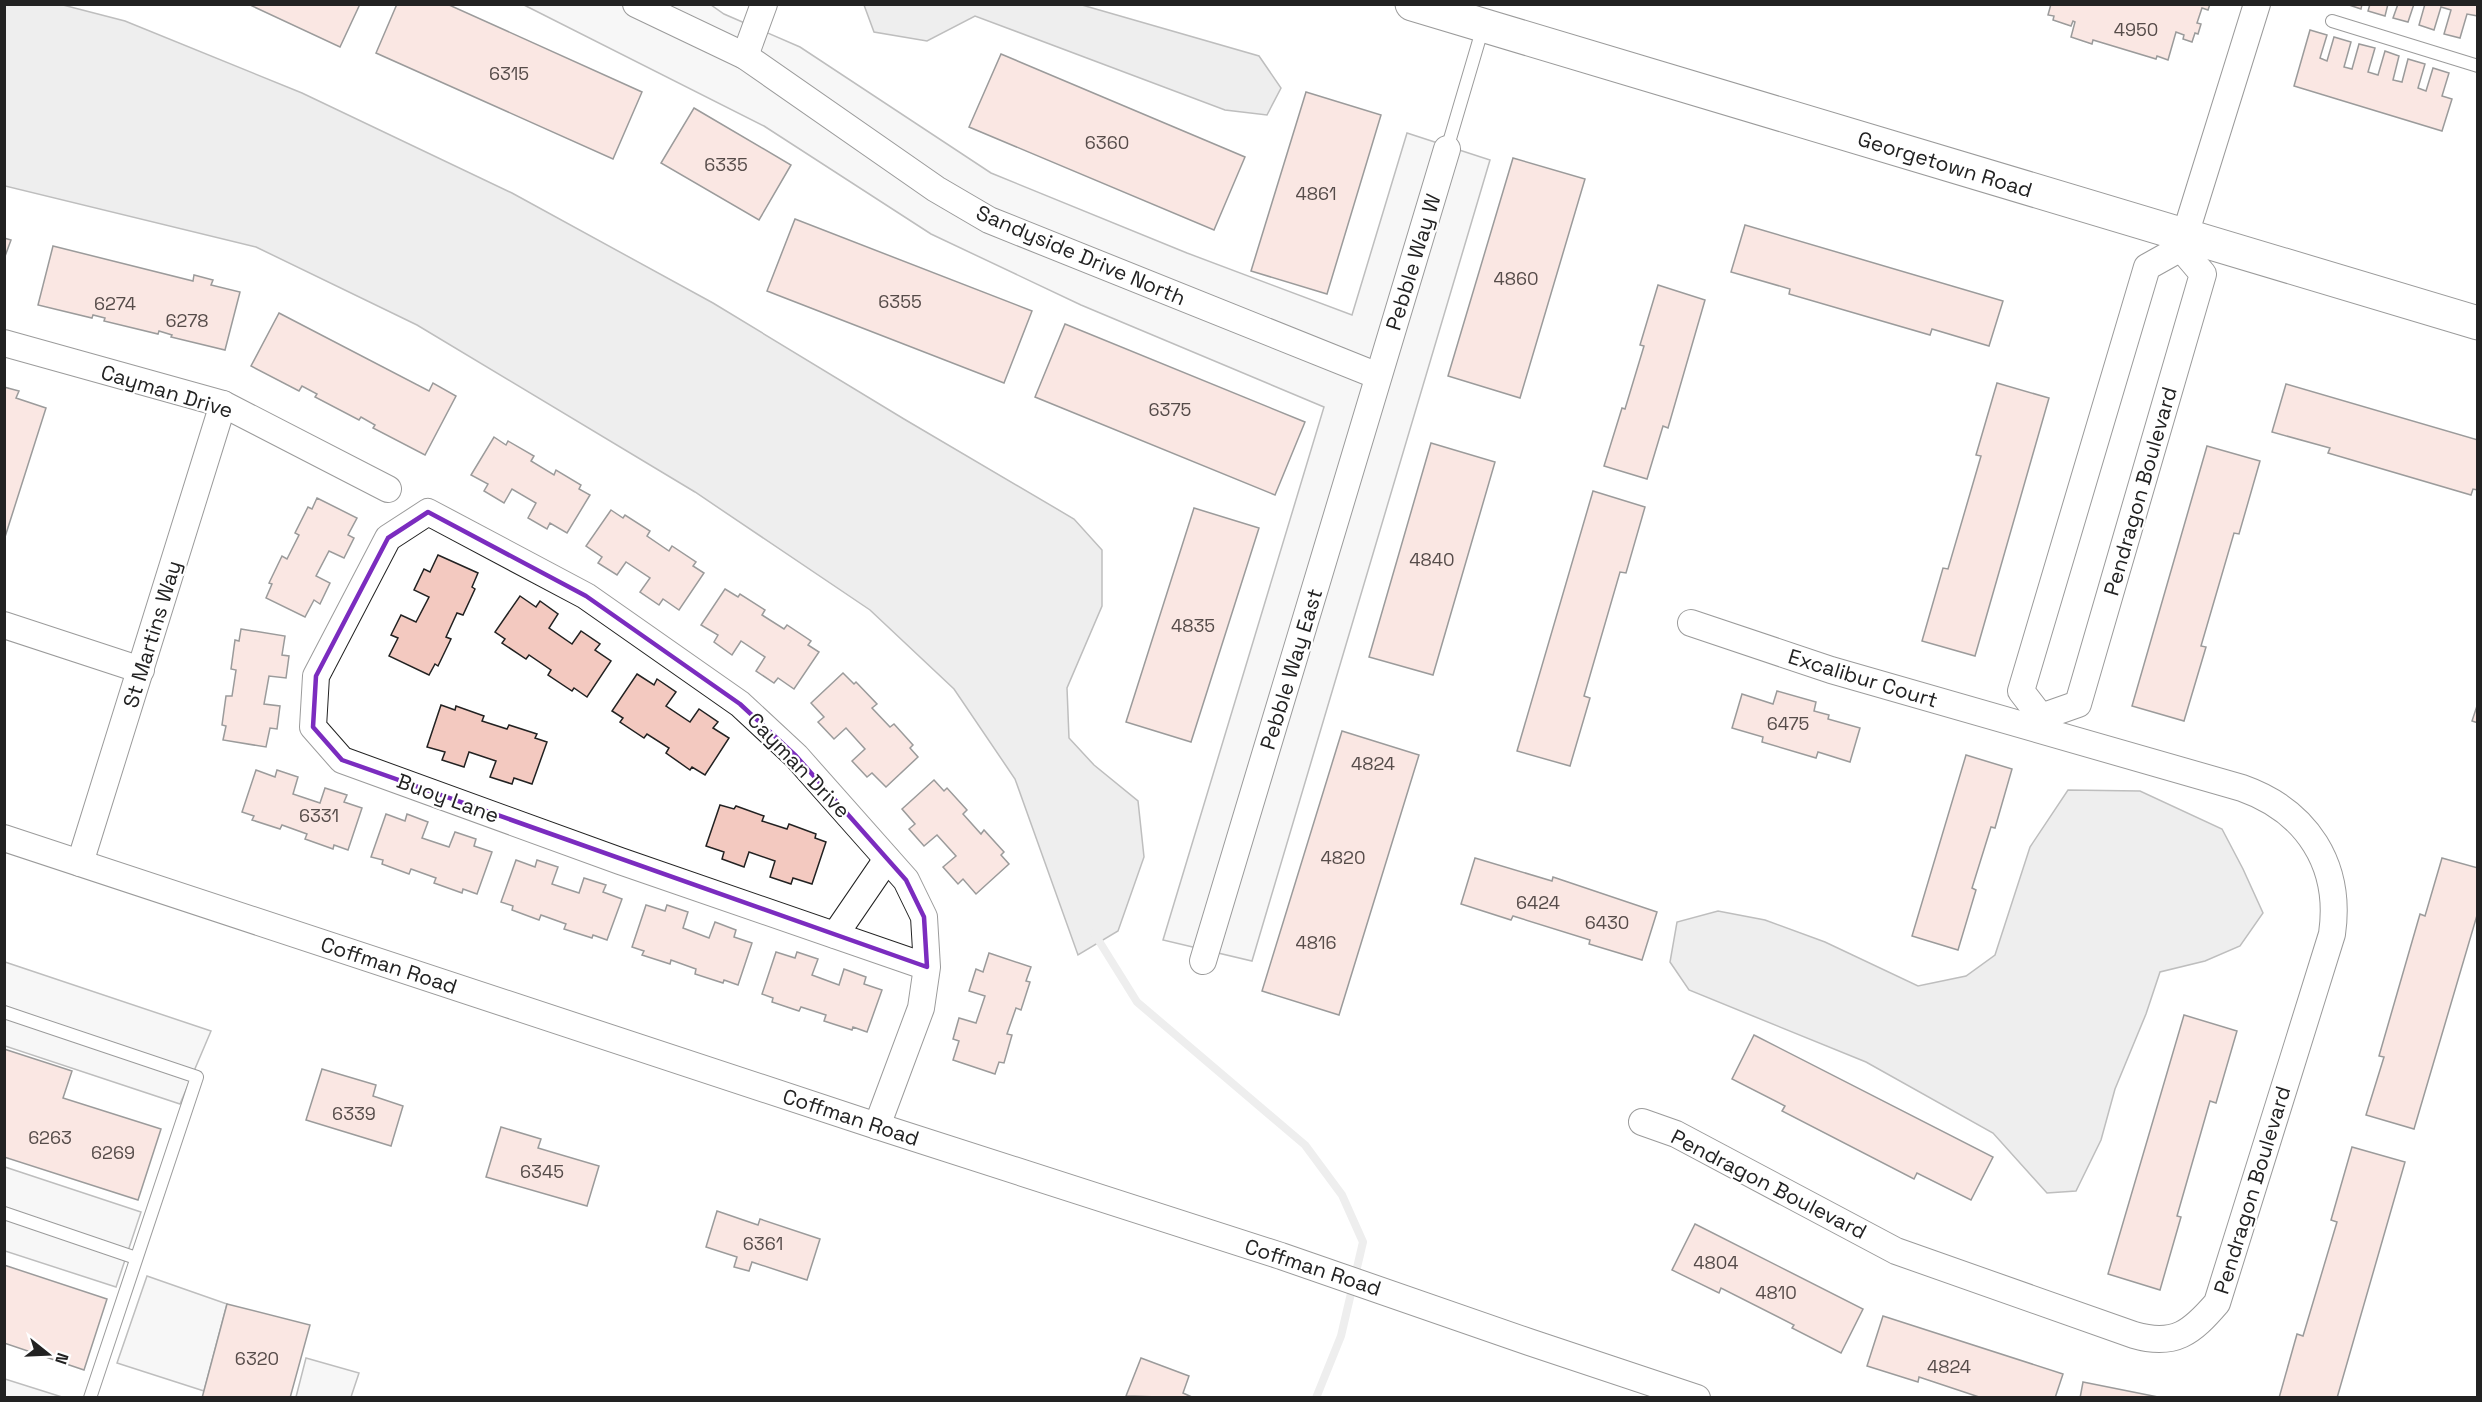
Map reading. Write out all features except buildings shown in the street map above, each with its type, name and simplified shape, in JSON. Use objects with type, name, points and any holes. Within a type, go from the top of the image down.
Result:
[{"type":"main road","name":"Georgetown Road","points":[[1412,4],[2182,242],[2478,323]]},
{"type":"street","name":"Sandyside Drive North","points":[[636,4],[745,56],[936,189],[989,220],[1378,376]]},
{"type":"street","points":[[745,56],[764,4]]},
{"type":"street","points":[[2039,723],[2020,691],[2147,267],[2182,242],[2257,4]]},
{"type":"street","name":"Pebble Way W","points":[[1378,376],[1447,149]]},
{"type":"street","name":"Pendragon Boulevard","points":[[2039,723],[2078,704],[2204,274],[2182,242]]},
{"type":"street","name":"Cayman Drive","points":[[4,343],[223,404],[388,489]]},
{"type":"street","name":"Pebble Way East","points":[[1203,961],[1378,376]]},
{"type":"street","name":"St Martins Way","points":[[80,863],[223,404]]},
{"type":"street","name":"Cayman Drive","points":[[428,512],[586,596],[740,704],[796,756],[906,880],[924,917],[927,967],[921,1008],[877,1126]]},
{"type":"street","name":"Buoy Lane","points":[[428,512],[388,538],[316,676],[313,727],[342,760],[620,861],[927,967]]},
{"type":"street","name":"Excalibur Court","points":[[1690,623],[1831,670],[2039,723]]},
{"type":"street","points":[[4,625],[141,670]]},
{"type":"street","name":"Pendragon Boulevard","points":[[1642,1122],[1676,1134],[1896,1251],[2144,1338],[2177,1337],[2196,1327],[2217,1303],[2221,1293],[2332,933],[2334,907],[2328,868],[2309,833],[2289,813],[2267,798],[2039,723]]},
{"type":"street","name":"Coffman Road","points":[[4,838],[877,1126],[1281,1256],[1697,1398]]},
{"type":"street","points":[[835,935],[887,859]]},
{"type":"lane","points":[[2332,21],[2478,66]]},
{"type":"lane","points":[[1447,149],[1483,26]]},
{"type":"lane","points":[[4,1012],[197,1077],[90,1398]]},
{"type":"lane","points":[[4,1213],[136,1258]]},
{"type":"highlighted area","points":[[428,512],[586,596],[740,704],[796,756],[906,880],[924,917],[927,967],[342,760],[313,727],[316,676],[388,538]]},
{"type":"shaded area","points":[[5,4],[63,5],[125,21],[302,93],[512,193],[713,303],[1074,519],[1102,550],[1102,606],[1067,688],[1069,738],[1094,765],[1138,801],[1144,857],[1118,931],[1078,955],[1015,779],[954,689],[870,610],[695,492],[417,325],[256,247],[5,186]]},
{"type":"shaded area","points":[[524,5],[711,5],[724,14],[800,47],[991,173],[1187,253],[1352,315],[1407,133],[1490,160],[1252,961],[1163,940],[1324,407],[1081,305],[931,234],[764,126]]},
{"type":"shaded area","points":[[864,5],[1082,5],[1259,56],[1281,88],[1267,115],[1225,110],[975,16],[927,41],[874,32]]},
{"type":"shaded area","points":[[2068,790],[2140,791],[2222,829],[2263,913],[2240,946],[2205,961],[2160,972],[2146,1014],[2115,1089],[2101,1140],[2076,1191],[2047,1193],[1993,1133],[1866,1062],[1689,990],[1670,962],[1677,922],[1718,911],[1765,920],[1825,942],[1918,986],[1966,976],[1995,955],[2030,847]]},
{"type":"shaded area","points":[[5,962],[211,1031],[180,1104],[5,1046]]},
{"type":"shaded area","points":[[5,1167],[141,1212],[116,1287],[5,1251]]},
{"type":"shaded area","points":[[147,1276],[227,1304],[204,1391],[117,1363]]},
{"type":"shaded area","points":[[306,1358],[359,1373],[351,1397],[296,1397]]},
{"type":"shaded area","points":[[5,1379],[62,1397],[5,1397]]},
{"type":"waterway","points":[[1094,933],[1137,1002],[1305,1145],[1342,1195],[1363,1242],[1341,1336],[1316,1398]]}]
